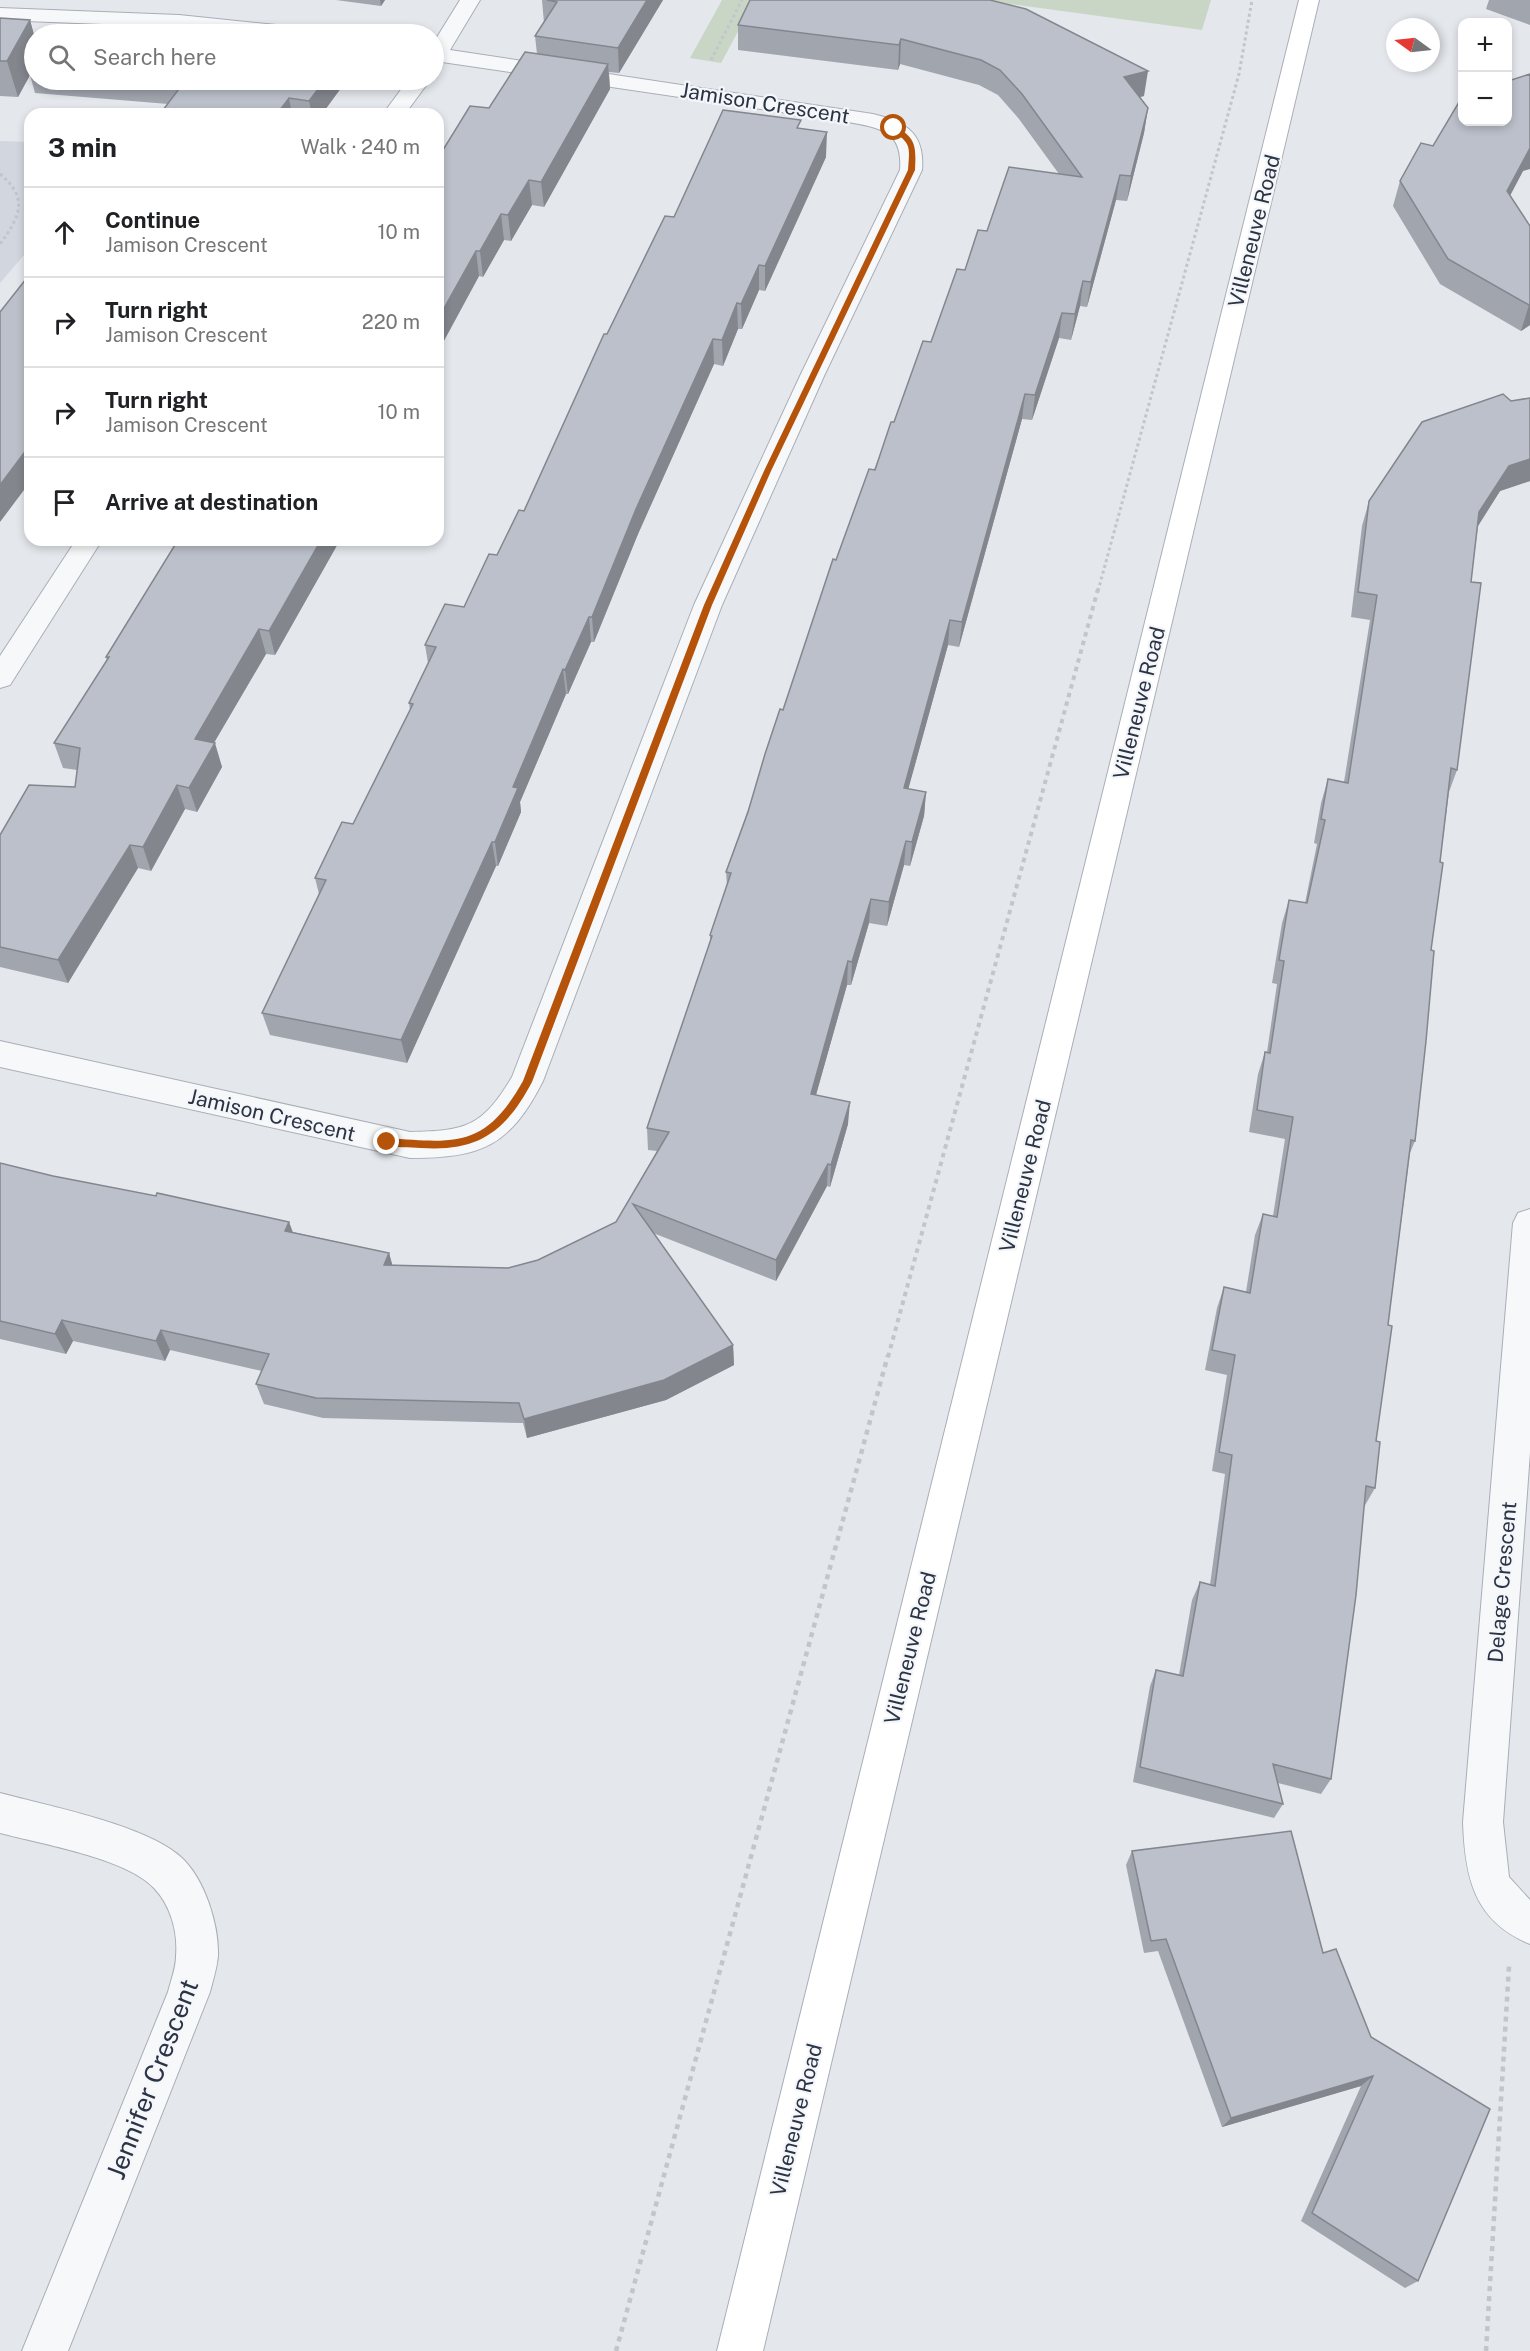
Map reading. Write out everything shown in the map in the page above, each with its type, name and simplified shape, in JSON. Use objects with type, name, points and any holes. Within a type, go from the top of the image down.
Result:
[{"type":"main road","name":"Villeneuve Road","points":[[740,2351],[1309,0]]},
{"type":"street","points":[[444,40],[470,0]]},
{"type":"street","points":[[0,14],[208,24]]},
{"type":"street","name":"Jamison Crescent","points":[[0,1054],[387,1142],[410,1145],[463,1143],[482,1136],[498,1124],[513,1107],[527,1082],[708,605],[772,461],[911,170],[913,148],[907,137],[894,128],[848,116],[444,57]]},
{"type":"street","points":[[398,108],[412,90]]},
{"type":"street","points":[[0,678],[85,546]]},
{"type":"street","name":"Delage Crescent","points":[[1530,1223],[1483,1822],[1484,1857],[1490,1883],[1499,1900],[1530,1924]]},
{"type":"street","name":"Jennifer Crescent","points":[[0,1813],[146,1857],[167,1872],[183,1893],[193,1922],[197,1956],[189,1992],[45,2351]]},
{"type":"path","points":[[710,61],[742,0]]},
{"type":"path","points":[[616,2351],[1239,74],[1252,0]]},
{"type":"path","points":[[0,174],[20,200],[17,221],[0,244]]},
{"type":"path","points":[[1486,2351],[1510,1969],[1499,1900]]},
{"type":"shaded area","points":[[0,141],[24,142],[24,255],[0,283]]},
{"type":"green space","points":[[722,0],[755,0],[721,63],[690,58]]},
{"type":"green space","points":[[981,0],[1211,0],[1202,30]]},
{"type":"building","points":[[547,0],[647,0],[618,48],[535,36],[557,2]]},
{"type":"building","points":[[750,0],[990,0],[1026,9],[1148,71],[1124,77],[1148,108],[1131,176],[1120,175],[1091,282],[1083,281],[1075,314],[1062,313],[1035,395],[1025,394],[962,622],[950,620],[904,788],[926,792],[912,842],[906,841],[889,902],[871,899],[852,962],[848,961],[811,1094],[850,1102],[831,1165],[828,1164],[776,1260],[633,1204],[733,1345],[664,1380],[524,1419],[519,1403],[316,1398],[256,1384],[269,1354],[161,1330],[156,1341],[62,1320],[55,1334],[0,1321],[0,1163],[53,1176],[156,1196],[157,1193],[289,1222],[285,1231],[389,1253],[384,1265],[508,1268],[538,1260],[616,1222],[669,1132],[647,1128],[712,936],[710,935],[731,873],[726,872],[833,559],[836,560],[869,469],[875,470],[923,341],[931,342],[957,269],[965,270],[978,230],[987,231],[1009,167],[1082,177],[1022,94],[1000,70],[981,60],[901,39],[899,45],[738,25]]},
{"type":"building","points":[[0,18],[30,20],[28,24],[24,24],[24,31],[7,61],[0,61]]},
{"type":"building","points":[[525,52],[608,64],[541,182],[529,180],[508,215],[501,214],[480,251],[476,251],[444,308],[444,148],[470,106],[489,108]]},
{"type":"building","points":[[1530,74],[1530,148],[1507,191],[1530,226],[1530,305],[1448,259],[1400,181],[1421,143],[1433,146],[1458,104],[1458,126],[1512,126],[1512,80]]},
{"type":"building","points":[[178,90],[317,90],[309,101],[289,98],[282,108],[165,108]]},
{"type":"building","points":[[723,110],[801,120],[797,128],[827,132],[765,266],[759,265],[741,304],[737,303],[722,340],[713,339],[636,509],[592,617],[589,617],[565,670],[563,669],[513,787],[518,788],[495,842],[492,842],[401,1040],[262,1013],[326,880],[315,878],[342,822],[353,824],[413,704],[409,703],[436,647],[425,645],[445,604],[464,607],[489,554],[497,555],[519,510],[524,511],[604,334],[607,334],[665,216],[674,217]]},
{"type":"building","points":[[24,282],[24,453],[0,485],[0,312]]},
{"type":"building","points":[[1503,394],[1511,401],[1530,398],[1530,459],[1509,466],[1479,512],[1471,582],[1481,583],[1457,770],[1451,768],[1440,862],[1443,863],[1431,950],[1434,951],[1415,1141],[1411,1140],[1388,1325],[1392,1326],[1376,1441],[1380,1442],[1375,1488],[1366,1486],[1356,1595],[1331,1779],[1273,1764],[1283,1804],[1140,1767],[1156,1670],[1183,1676],[1200,1582],[1215,1586],[1232,1455],[1219,1452],[1235,1355],[1212,1350],[1224,1287],[1250,1293],[1263,1214],[1277,1217],[1293,1117],[1257,1110],[1265,1052],[1270,1053],[1284,961],[1279,960],[1289,900],[1307,903],[1325,820],[1321,819],[1328,779],[1348,783],[1377,595],[1358,592],[1369,501],[1422,422]]},
{"type":"building","points":[[174,546],[318,546],[269,631],[259,629],[195,739],[215,743],[189,788],[177,785],[143,847],[130,845],[58,960],[0,947],[0,835],[29,785],[75,787],[80,748],[54,743],[109,657],[106,657]]},
{"type":"building","points":[[1291,1831],[1323,1953],[1336,1949],[1371,2037],[1490,2109],[1418,2281],[1312,2213],[1373,2076],[1231,2118],[1166,1939],[1151,1941],[1132,1851]]},
{"type":"route","points":[[387,1142],[440,1146],[463,1143],[482,1136],[498,1124],[513,1107],[527,1082],[708,605],[812,376],[911,170],[913,148],[907,137],[894,128]]}]
